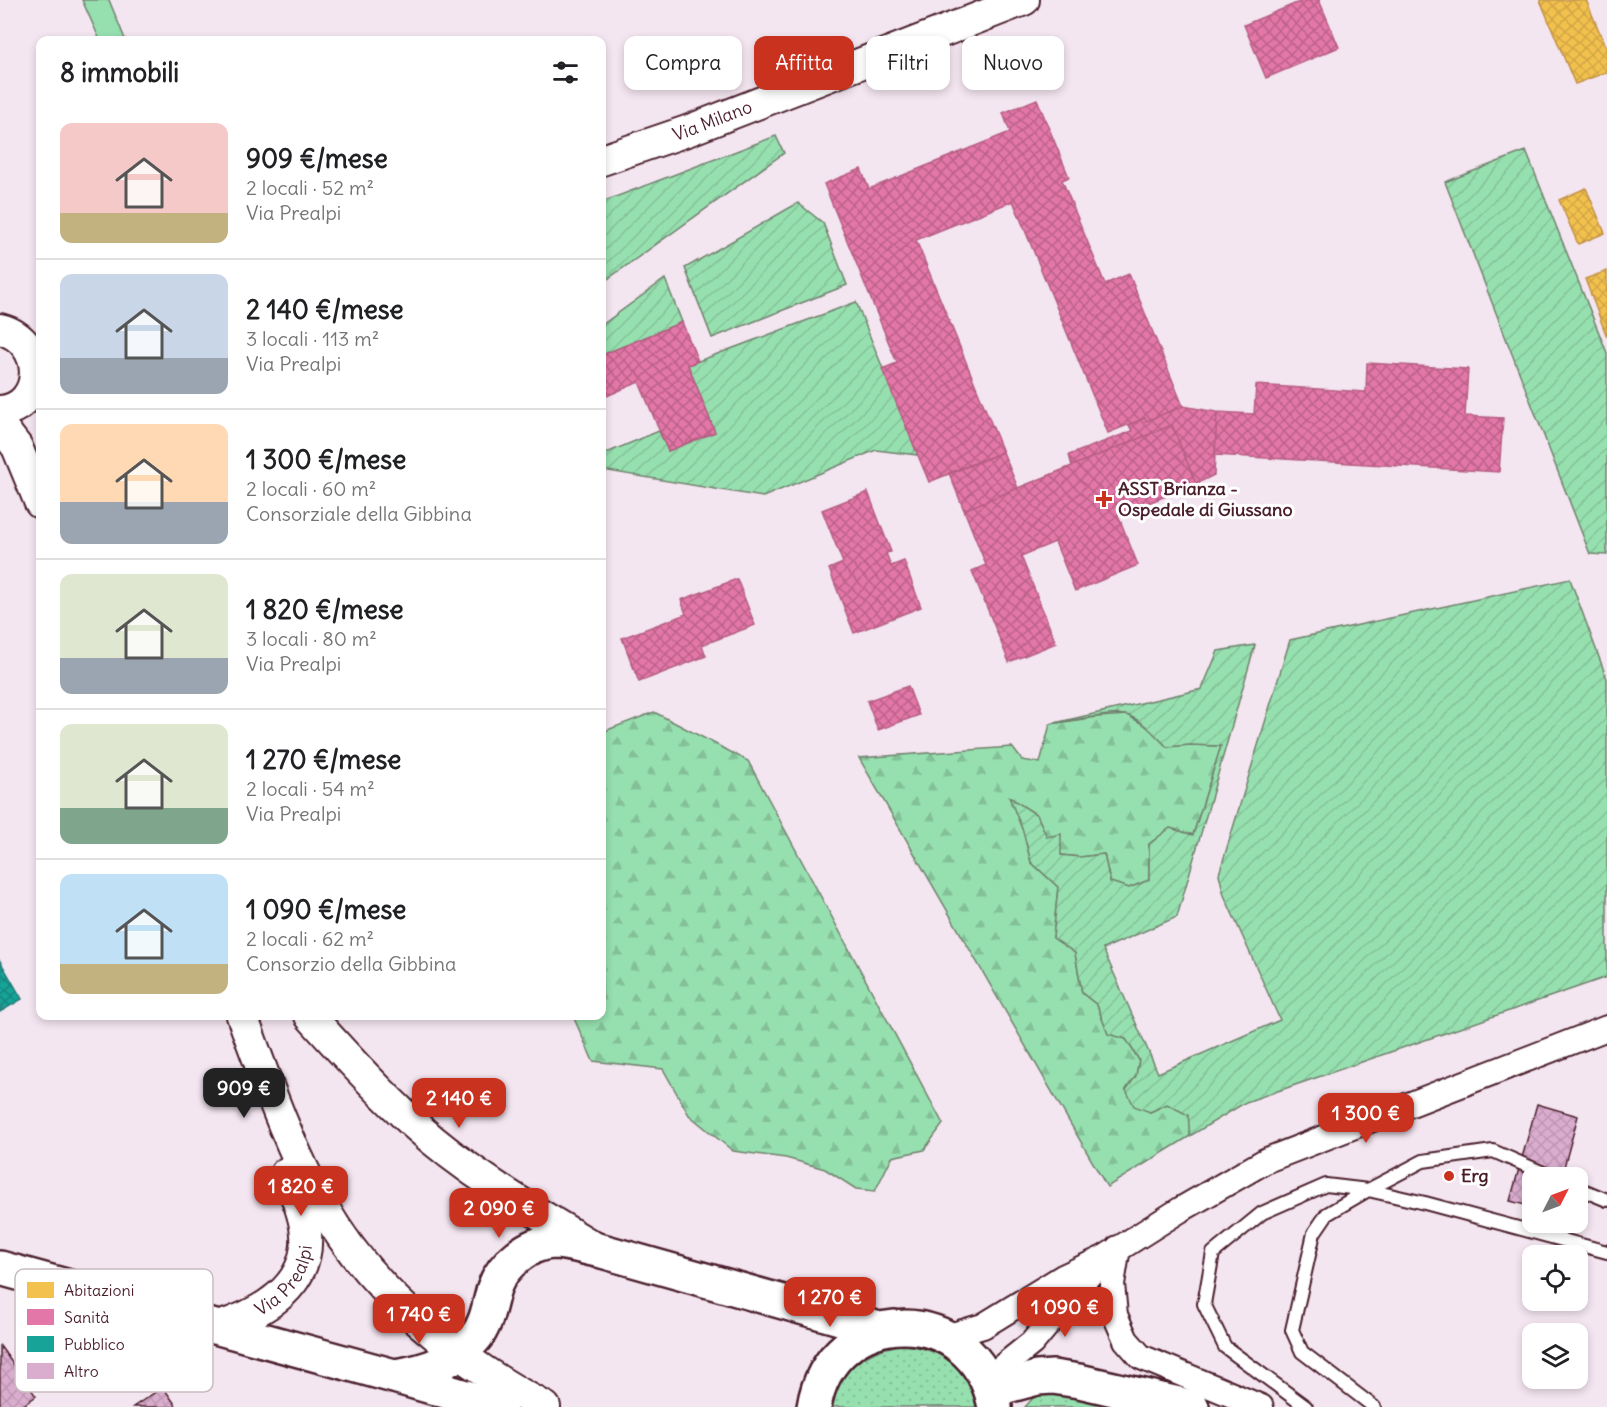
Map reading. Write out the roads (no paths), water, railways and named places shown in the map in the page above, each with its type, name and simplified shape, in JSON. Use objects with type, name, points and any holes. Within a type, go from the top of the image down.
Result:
[{"type":"main road","name":"Via Prealpi","points":[[394,1376],[423,1371],[458,1353],[475,1339],[487,1317],[495,1285],[504,1269],[529,1249],[551,1242],[602,1251],[879,1329],[894,1328]]},
{"type":"main road","name":"Via Prealpi","points":[[0,1268],[15,1272]]},
{"type":"main road","points":[[814,1407],[816,1394],[824,1374],[837,1356],[854,1342],[873,1332],[912,1327],[930,1330],[963,1348],[977,1362],[991,1392],[1037,1378],[1053,1377],[1192,1407]]},
{"type":"main road","name":"Via Prealpi","points":[[214,1328],[500,1407]]},
{"type":"street","name":"Via Milano","points":[[606,159],[687,131],[1024,0]]},
{"type":"street","points":[[0,329],[19,337],[36,357],[34,384],[28,394],[10,407],[9,436],[36,494]]},
{"type":"street","name":"Via Prealpi","points":[[244,1020],[283,1125],[310,1182],[337,1229],[391,1295],[425,1327],[508,1388],[545,1407]]},
{"type":"street","name":"Via Prealpi","points":[[314,1020],[364,1076],[415,1125],[470,1168],[533,1211],[602,1251]]},
{"type":"street","points":[[946,1337],[983,1326],[1063,1277],[1111,1253],[1267,1160],[1604,1033]]},
{"type":"street","name":"Via Prealpi","points":[[214,1328],[240,1321],[279,1298],[294,1279],[303,1258],[306,1236],[303,1215],[270,1132],[259,1060]]},
{"type":"street","points":[[991,1392],[1111,1253]]},
{"type":"street","points":[[1111,1253],[1115,1315],[1126,1340],[1141,1357],[1261,1407]]},
{"type":"lane","points":[[1374,1407],[1302,1352],[1292,1330],[1314,1233],[1328,1214],[1423,1161],[1493,1151],[1530,1167]]},
{"type":"lane","points":[[1306,1407],[1225,1347],[1204,1304],[1214,1254],[1262,1213],[1326,1185],[1368,1190],[1425,1203],[1607,1252]]},
{"type":"lane","points":[[1588,1192],[1607,1200]]},
{"type":"place","name":"ASST Brianza - Ospedale di Giussano","points":[[1104,499]]},
{"type":"place","name":"Erg","points":[[1449,1176]]}]
